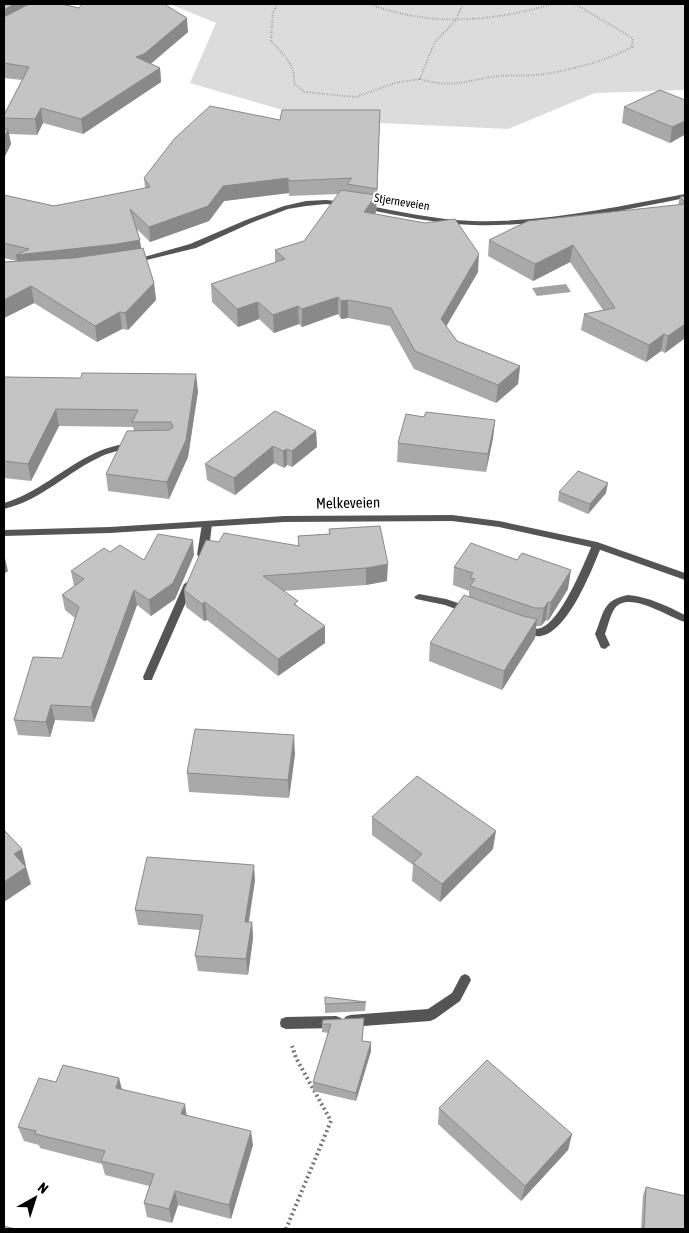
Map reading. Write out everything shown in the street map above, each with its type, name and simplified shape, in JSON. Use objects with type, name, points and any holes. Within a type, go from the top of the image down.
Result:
[{"type":"street","name":"Stjerneveien","points":[[125,262],[192,246],[272,211],[300,203],[336,202],[419,217],[471,223],[524,222],[685,196]]},
{"type":"street","points":[[4,506],[35,494],[112,448],[142,444]]},
{"type":"street","name":"Melkeveien","points":[[4,533],[110,530],[284,518],[452,518],[499,524],[597,545],[685,577]]},
{"type":"street","points":[[148,677],[204,549],[207,524]]},
{"type":"street","points":[[508,624],[541,633],[554,626],[578,586],[597,545]]},
{"type":"street","points":[[419,597],[446,602],[483,614]]},
{"type":"street","points":[[606,645],[600,634],[613,605],[622,600],[631,599],[650,603],[685,619]]},
{"type":"street","points":[[286,1023],[430,1015],[456,997],[466,980]]},
{"type":"path","points":[[278,4],[273,12],[271,41],[292,65],[296,75],[294,84],[305,92],[356,97],[395,83],[420,79],[437,84],[462,84],[492,77],[544,74],[615,56],[632,47],[634,40],[623,30],[575,4]]},
{"type":"path","points":[[369,4],[402,14],[454,21],[522,13],[553,4]]},
{"type":"path","points":[[420,79],[434,43],[454,21],[463,4]]},
{"type":"path","points":[[286,1023],[296,1058],[331,1121],[286,1229]]},
{"type":"shaded area","points":[[170,4],[685,4],[685,90],[595,93],[508,129],[317,120],[190,83],[216,23]]},
{"type":"shaded area","points":[[566,284],[571,292],[537,296],[532,288]]},
{"type":"building","points":[[4,4],[14,4],[4,10]]},
{"type":"building","points":[[29,4],[61,4],[79,8],[82,4],[164,4],[187,18],[144,54],[136,57],[160,68],[81,119],[41,108],[35,119],[4,118],[29,67],[4,63],[4,17]]},
{"type":"building","points":[[660,90],[685,100],[685,121],[672,127],[624,107]]},
{"type":"building","points":[[210,106],[280,120],[282,110],[380,110],[377,189],[347,184],[352,178],[289,181],[288,178],[223,186],[208,206],[149,227],[130,209],[140,240],[16,255],[29,249],[4,243],[4,195],[54,206],[150,187],[144,178],[175,138]]},
{"type":"building","points":[[4,129],[8,129],[4,138]]},
{"type":"building","points":[[341,190],[376,195],[364,212],[425,223],[455,219],[479,254],[441,319],[457,341],[520,366],[498,385],[415,351],[391,308],[348,300],[341,301],[338,297],[302,309],[298,306],[273,315],[258,302],[237,309],[211,284],[285,259],[275,250],[304,241]]},
{"type":"building","points":[[685,204],[685,324],[668,336],[664,334],[649,345],[584,314],[615,308],[573,245],[535,264],[489,240],[528,221]]},
{"type":"building","points":[[143,248],[154,283],[125,313],[120,312],[95,326],[31,286],[4,300],[4,262],[74,258]]},
{"type":"building","points":[[82,373],[196,374],[186,440],[167,482],[106,474],[127,431],[170,430],[173,427],[171,422],[132,422],[138,410],[56,409],[28,464],[4,461],[4,377],[81,378]]},
{"type":"building","points":[[275,411],[316,431],[292,451],[287,449],[283,451],[273,446],[234,478],[205,464]]},
{"type":"building","points":[[426,412],[495,420],[488,454],[398,443],[406,414],[424,417]]},
{"type":"building","points":[[578,471],[608,483],[590,504],[559,492]]},
{"type":"building","points":[[380,526],[388,564],[366,568],[263,576],[298,601],[294,604],[325,626],[278,659],[205,602],[202,604],[184,590],[206,540],[219,542],[224,533],[299,546],[298,536],[330,534],[329,529]]},
{"type":"building","points":[[158,534],[193,540],[173,583],[149,600],[134,590],[91,707],[51,705],[46,722],[14,720],[33,657],[62,658],[79,607],[62,595],[84,579],[71,571],[104,548],[110,552],[120,545],[144,560]]},
{"type":"building","points":[[471,543],[517,560],[522,553],[571,570],[551,602],[548,602],[544,608],[535,608],[470,586],[475,579],[470,578],[473,573],[454,567]]},
{"type":"building","points":[[464,595],[523,616],[537,619],[504,671],[430,643]]},
{"type":"building","points":[[195,729],[294,735],[288,780],[187,773]]},
{"type":"building","points":[[417,776],[496,831],[442,884],[413,863],[422,854],[372,817]]},
{"type":"building","points":[[4,830],[22,849],[14,854],[26,867],[4,882]]},
{"type":"building","points":[[147,857],[254,865],[245,922],[252,922],[246,959],[195,956],[203,915],[135,910]]},
{"type":"building","points":[[325,997],[366,1002],[325,1004]]},
{"type":"building","points":[[364,1018],[362,1041],[371,1042],[356,1093],[313,1082],[331,1024],[322,1024],[323,1020]]},
{"type":"building","points":[[487,1060],[572,1134],[525,1186],[439,1108]]},
{"type":"building","points":[[63,1065],[119,1078],[116,1088],[185,1104],[181,1114],[251,1131],[229,1205],[175,1191],[169,1209],[144,1203],[154,1174],[101,1161],[105,1151],[35,1134],[36,1131],[18,1127],[39,1078],[56,1082]]},
{"type":"building","points":[[646,1187],[685,1196],[685,1229],[644,1229]]},
{"type":"building","points":[[4,1226],[15,1229],[4,1229]]}]
